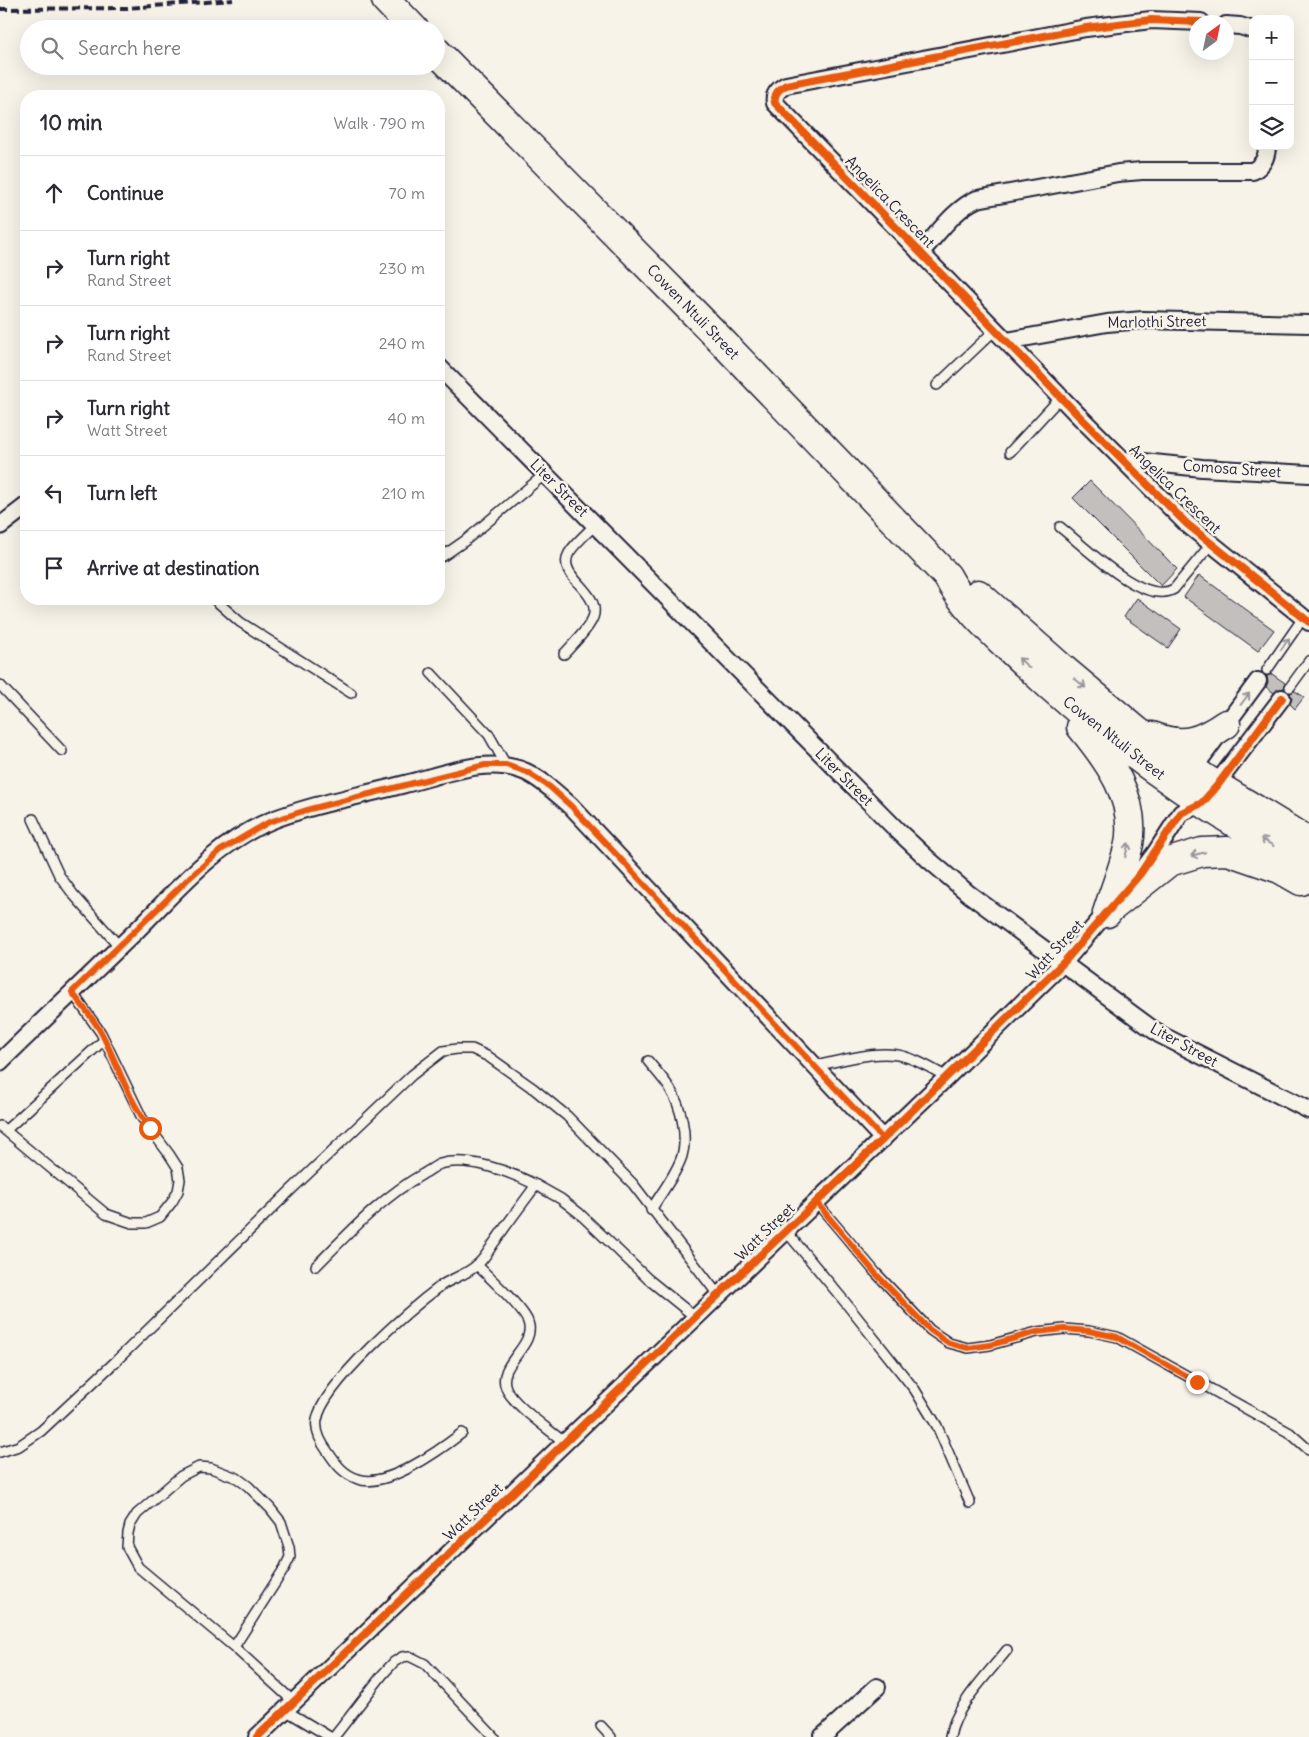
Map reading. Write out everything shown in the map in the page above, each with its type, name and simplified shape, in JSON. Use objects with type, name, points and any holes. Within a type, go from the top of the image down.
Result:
[{"type":"highway","points":[[386,0],[405,20]]},
{"type":"highway","name":"Cowen Ntuli Street","points":[[445,60],[710,329],[947,576],[957,594],[999,639],[1048,686],[1117,743],[1309,867]]},
{"type":"highway","name":"Cowen Ntuli Street","points":[[947,576],[966,585],[983,598],[1063,669],[1137,730],[1194,792],[1309,842]]},
{"type":"highway","points":[[1048,686],[1108,764],[1126,798],[1130,813],[1129,844],[1108,911]]},
{"type":"highway","points":[[1137,730],[1175,743],[1189,743],[1202,739],[1226,724]]},
{"type":"highway","points":[[1108,911],[1169,862],[1202,852],[1228,851],[1280,870],[1309,885]]},
{"type":"street","name":"Angelica Crescent","points":[[1189,22],[1151,20],[1086,28],[786,85],[780,88],[775,96],[775,103],[1187,524],[1306,620]]},
{"type":"street","points":[[1234,26],[1249,29]]},
{"type":"street","name":"Angelica Crescent","points":[[920,253],[959,212],[970,202],[977,199],[1118,173],[1142,171],[1253,171],[1263,163],[1268,150]]},
{"type":"street","name":"Marlothi Street","points":[[1002,335],[1107,322],[1143,320],[1309,324]]},
{"type":"street","name":"Liter Street","points":[[445,373],[897,830],[929,860],[970,894],[1159,1034],[1309,1110]]},
{"type":"street","name":"Comosa Street","points":[[1124,460],[1202,468],[1309,474]]},
{"type":"street","points":[[0,526],[20,511]]},
{"type":"street","name":"Watt Street","points":[[265,1734],[290,1706],[694,1317],[883,1139],[1064,962],[1140,874],[1194,792],[1226,724],[1262,676]]},
{"type":"street","name":"Watt Street","points":[[1194,792],[1286,693]]},
{"type":"street","points":[[0,1062],[187,880],[221,850],[269,822],[310,809],[485,765],[506,765],[527,772],[550,787],[571,806],[883,1139]]},
{"type":"street","points":[[822,1737],[877,1687]]},
{"type":"lane","points":[[937,386],[1002,335]]},
{"type":"lane","points":[[1010,452],[1060,396]]},
{"type":"lane","points":[[445,555],[466,540],[545,474]]},
{"type":"lane","points":[[564,654],[590,623],[594,615],[593,604],[589,596],[568,571],[566,560],[568,554],[595,525]]},
{"type":"lane","points":[[1060,527],[1136,586],[1162,593],[1174,589],[1211,544]]},
{"type":"lane","points":[[221,605],[240,622],[351,693]]},
{"type":"lane","name":"Watt Street","points":[[1262,676],[1306,620]]},
{"type":"lane","name":"Watt Street","points":[[1286,693],[1309,661]]},
{"type":"lane","points":[[431,673],[489,735],[506,765]]},
{"type":"lane","points":[[0,685],[62,751]]},
{"type":"lane","points":[[33,819],[59,875],[73,894],[120,946]]},
{"type":"lane","points":[[72,992],[104,1040],[142,1118],[178,1168],[180,1180],[178,1191],[164,1213],[156,1220],[146,1223],[132,1223],[106,1214],[3,1128],[104,1040]]},
{"type":"lane","points":[[0,1452],[19,1446],[41,1431],[412,1075],[443,1051],[472,1049],[496,1061],[567,1116],[633,1184],[718,1296]]},
{"type":"lane","points":[[814,1066],[877,1054],[892,1054],[919,1062],[947,1077]]},
{"type":"lane","points":[[648,1061],[670,1089],[678,1106],[684,1142],[678,1164],[651,1210]]},
{"type":"lane","points":[[316,1266],[363,1220],[416,1178],[440,1164],[456,1162],[477,1164],[517,1175],[561,1199],[579,1213],[648,1279],[694,1317]]},
{"type":"lane","points":[[462,1433],[434,1454],[416,1464],[377,1480],[366,1482],[352,1477],[340,1469],[325,1448],[318,1433],[316,1421],[321,1408],[335,1386],[386,1332],[424,1298],[477,1265],[536,1185]]},
{"type":"lane","points":[[816,1202],[876,1274],[930,1330],[949,1343],[968,1348],[990,1345],[1037,1332],[1064,1329],[1089,1331],[1117,1337],[1282,1428],[1309,1450]]},
{"type":"lane","points":[[786,1231],[846,1302],[915,1390],[937,1426],[970,1503]]},
{"type":"lane","points":[[477,1265],[516,1306],[529,1323],[529,1334],[508,1369],[504,1379],[505,1387],[518,1404],[565,1443]]},
{"type":"lane","points":[[234,1647],[284,1569],[290,1557],[289,1548],[281,1522],[248,1486],[224,1472],[211,1468],[199,1468],[181,1476],[137,1514],[130,1525],[127,1547],[138,1567],[234,1647],[290,1706],[330,1737]]},
{"type":"lane","points":[[950,1737],[955,1719],[976,1687],[1007,1650]]},
{"type":"lane","points":[[334,1737],[394,1662],[402,1657],[409,1656],[425,1664],[494,1737]]},
{"type":"lane","points":[[601,1726],[611,1737]]},
{"type":"building","points":[[1090,481],[1177,569],[1161,586],[1073,498]]},
{"type":"building","points":[[1199,575],[1274,630],[1258,651],[1184,597]]},
{"type":"building","points":[[1137,598],[1181,629],[1168,648],[1124,617]]},
{"type":"building","points":[[1272,674],[1285,683],[1284,688],[1274,693],[1266,687],[1268,682],[1267,676]]},
{"type":"building","points":[[1295,691],[1304,697],[1295,709],[1290,704],[1292,699],[1290,693]]},
{"type":"railway","points":[[0,9],[127,8],[233,0]]},
{"type":"cycle path","points":[[1189,22],[1151,20],[1086,28],[786,85],[777,92],[775,103],[1078,415],[1187,524],[1309,622]]},
{"type":"cycle path","points":[[257,1737],[883,1139],[1064,962],[1140,874],[1181,813],[1202,803],[1217,786],[1282,698]]},
{"type":"route","points":[[150,1128],[142,1118],[126,1088],[101,1033],[72,992],[187,880],[221,850],[240,837],[269,822],[310,809],[485,765],[506,765],[527,772],[550,787],[571,806],[883,1139],[816,1202],[876,1274],[930,1330],[949,1343],[968,1348],[990,1345],[1037,1332],[1064,1329],[1089,1331],[1117,1337],[1197,1382]]}]
